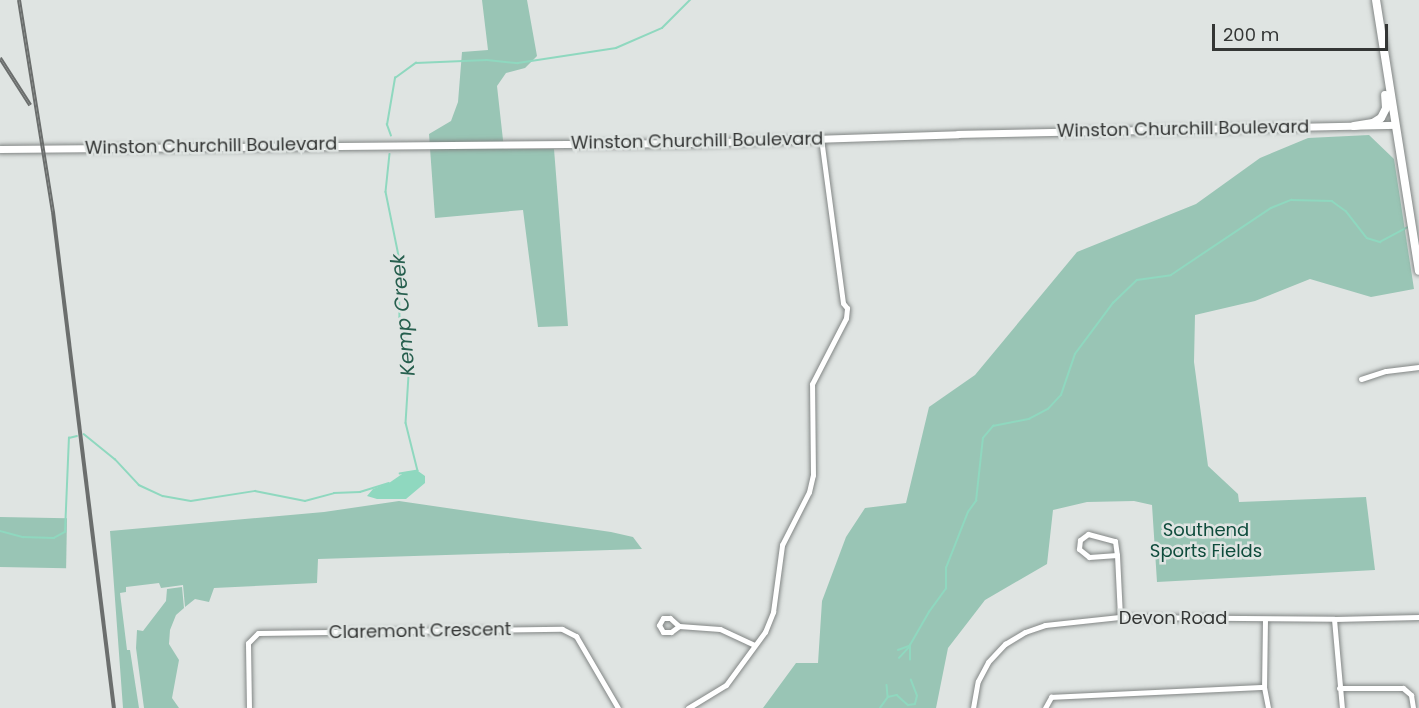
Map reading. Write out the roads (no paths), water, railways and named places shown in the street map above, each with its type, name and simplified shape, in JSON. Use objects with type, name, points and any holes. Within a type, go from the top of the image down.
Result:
[{"type":"main road","points":[[1376,0],[1419,271]]},
{"type":"main road","points":[[1354,126],[1373,123],[1384,114],[1386,108],[1383,81],[1387,77]]},
{"type":"main road","name":"Winston Churchill Boulevard","points":[[0,149],[680,143],[1395,124]]},
{"type":"street","points":[[688,708],[726,685],[770,622],[782,545],[809,492],[813,475],[812,384],[846,318],[847,308],[843,303],[821,138]]},
{"type":"street","points":[[1361,379],[1386,371],[1419,367]]},
{"type":"street","points":[[1117,555],[1089,557],[1079,549],[1080,540],[1088,534],[1115,542],[1117,555],[1120,617]]},
{"type":"street","name":"Devon Road","points":[[973,708],[978,681],[988,662],[1005,644],[1025,632],[1045,625],[1120,617],[1334,619],[1419,616]]},
{"type":"street","points":[[1265,619],[1264,687],[1268,708]]},
{"type":"street","points":[[1334,619],[1342,708]]},
{"type":"street","points":[[679,626],[720,628],[755,645]]},
{"type":"street","name":"Claremont Crescent","points":[[249,708],[248,643],[258,633],[562,629],[576,636],[618,708]]},
{"type":"street","points":[[1045,708],[1051,697],[1264,687]]},
{"type":"street","points":[[1340,688],[1403,688],[1411,695],[1413,708]]},
{"type":"waterway","name":"Kemp Creek","points":[[391,136],[387,125],[395,78],[416,63],[487,60],[518,63],[616,48],[662,28],[690,0]]},
{"type":"waterway","name":"Kemp Creek","points":[[390,154],[386,192],[399,256],[400,317],[410,360],[406,423],[418,471],[400,474]]},
{"type":"waterway","points":[[910,660],[910,645],[929,612],[946,589],[946,568],[968,512],[976,501],[983,438],[993,426],[1029,419],[1048,409],[1061,395],[1075,354],[1113,303],[1137,280],[1171,275],[1271,208],[1291,200],[1332,201],[1346,211],[1367,238],[1380,242],[1408,227]]},
{"type":"waterway","name":"Kemp Creek","points":[[84,434],[115,459],[139,485],[163,496],[191,501],[255,491],[305,501],[334,493],[360,492],[389,483]]},
{"type":"waterway","name":"Kemp Creek","points":[[0,531],[23,537],[54,538],[65,532],[69,438],[77,436]]},
{"type":"waterway","points":[[898,650],[909,646]]},
{"type":"waterway","points":[[899,658],[910,646]]},
{"type":"waterway","points":[[880,708],[888,697],[897,695],[908,705],[915,704],[917,696],[911,680]]},
{"type":"waterway","points":[[887,685],[888,696]]},
{"type":"railway","points":[[19,0],[53,212],[114,708]]},
{"type":"railway","points":[[0,58],[30,105]]},
{"type":"park label","name":"Southend Sports Fields","points":[[1206,541]]}]
